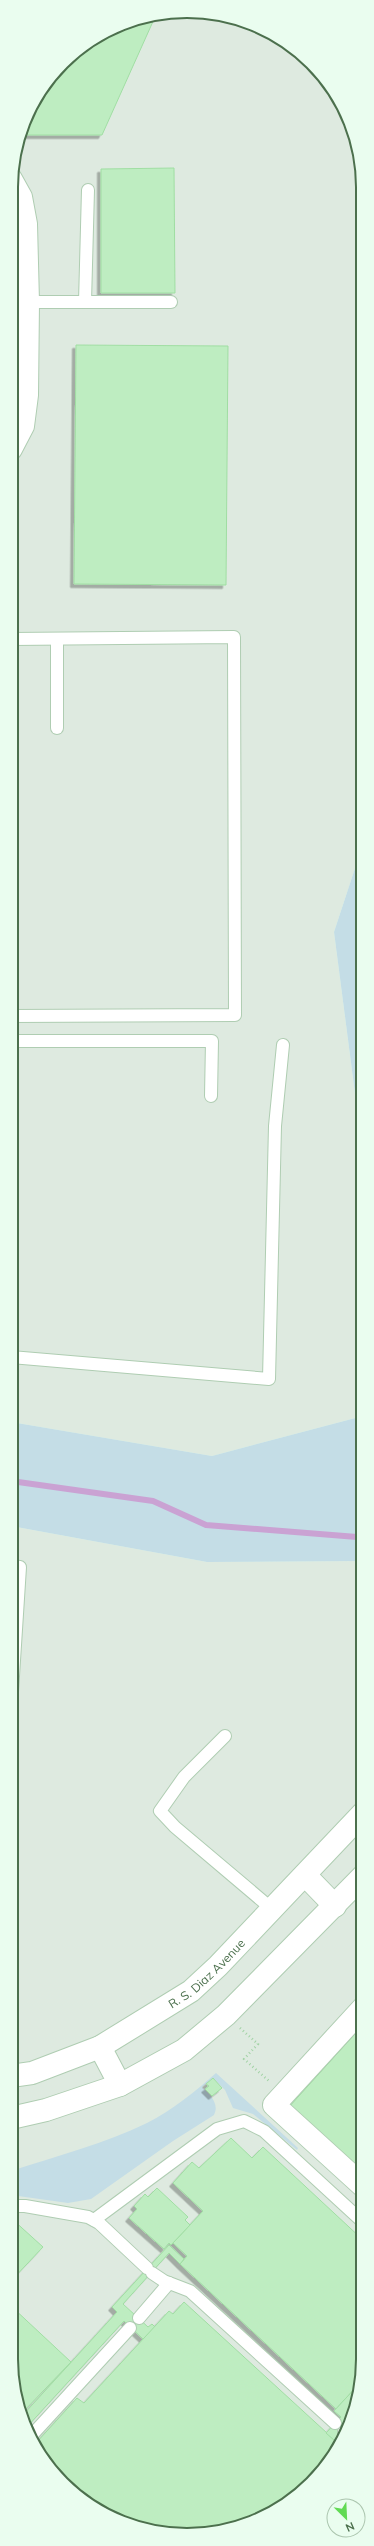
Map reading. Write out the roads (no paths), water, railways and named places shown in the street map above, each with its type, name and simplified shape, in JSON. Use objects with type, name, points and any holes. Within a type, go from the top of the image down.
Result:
[{"type":"street","points":[[18,192],[21,197],[26,224],[28,302],[27,395],[23,426],[18,436]]},
{"type":"street","name":"R. S. Diaz Avenue","points":[[18,2075],[32,2072],[100,2047],[191,1990],[272,1910],[356,1820]]},
{"type":"street","points":[[305,1875],[335,1906]]},
{"type":"street","points":[[18,2116],[46,2110],[120,2085],[184,2050],[226,2015],[356,1884]]},
{"type":"street","points":[[356,2016],[274,2105],[356,2180]]},
{"type":"street","points":[[100,2047],[120,2085]]},
{"type":"lane","points":[[85,302],[88,190]]},
{"type":"lane","points":[[28,302],[171,302]]},
{"type":"lane","points":[[18,639],[234,637],[235,1015],[18,1016]]},
{"type":"lane","points":[[57,639],[57,728]]},
{"type":"lane","points":[[18,1041],[212,1041],[210,1096]]},
{"type":"lane","points":[[18,1358],[269,1380],[275,1126],[283,1045]]},
{"type":"lane","points":[[18,1567],[20,1567],[18,1598]]},
{"type":"lane","points":[[226,1736],[184,1777],[160,1811],[175,1827],[272,1910]]},
{"type":"lane","points":[[94,2220],[217,2129],[244,2121],[264,2131],[356,2216]]},
{"type":"lane","points":[[18,2206],[82,2214],[94,2220],[150,2270],[169,2282],[190,2291],[335,2423]]},
{"type":"lane","points":[[139,2318],[169,2282]]},
{"type":"lane","points":[[34,2432],[130,2328]]},
{"type":"waterway","points":[[18,1482],[153,1501],[206,1525],[356,1537]]}]
